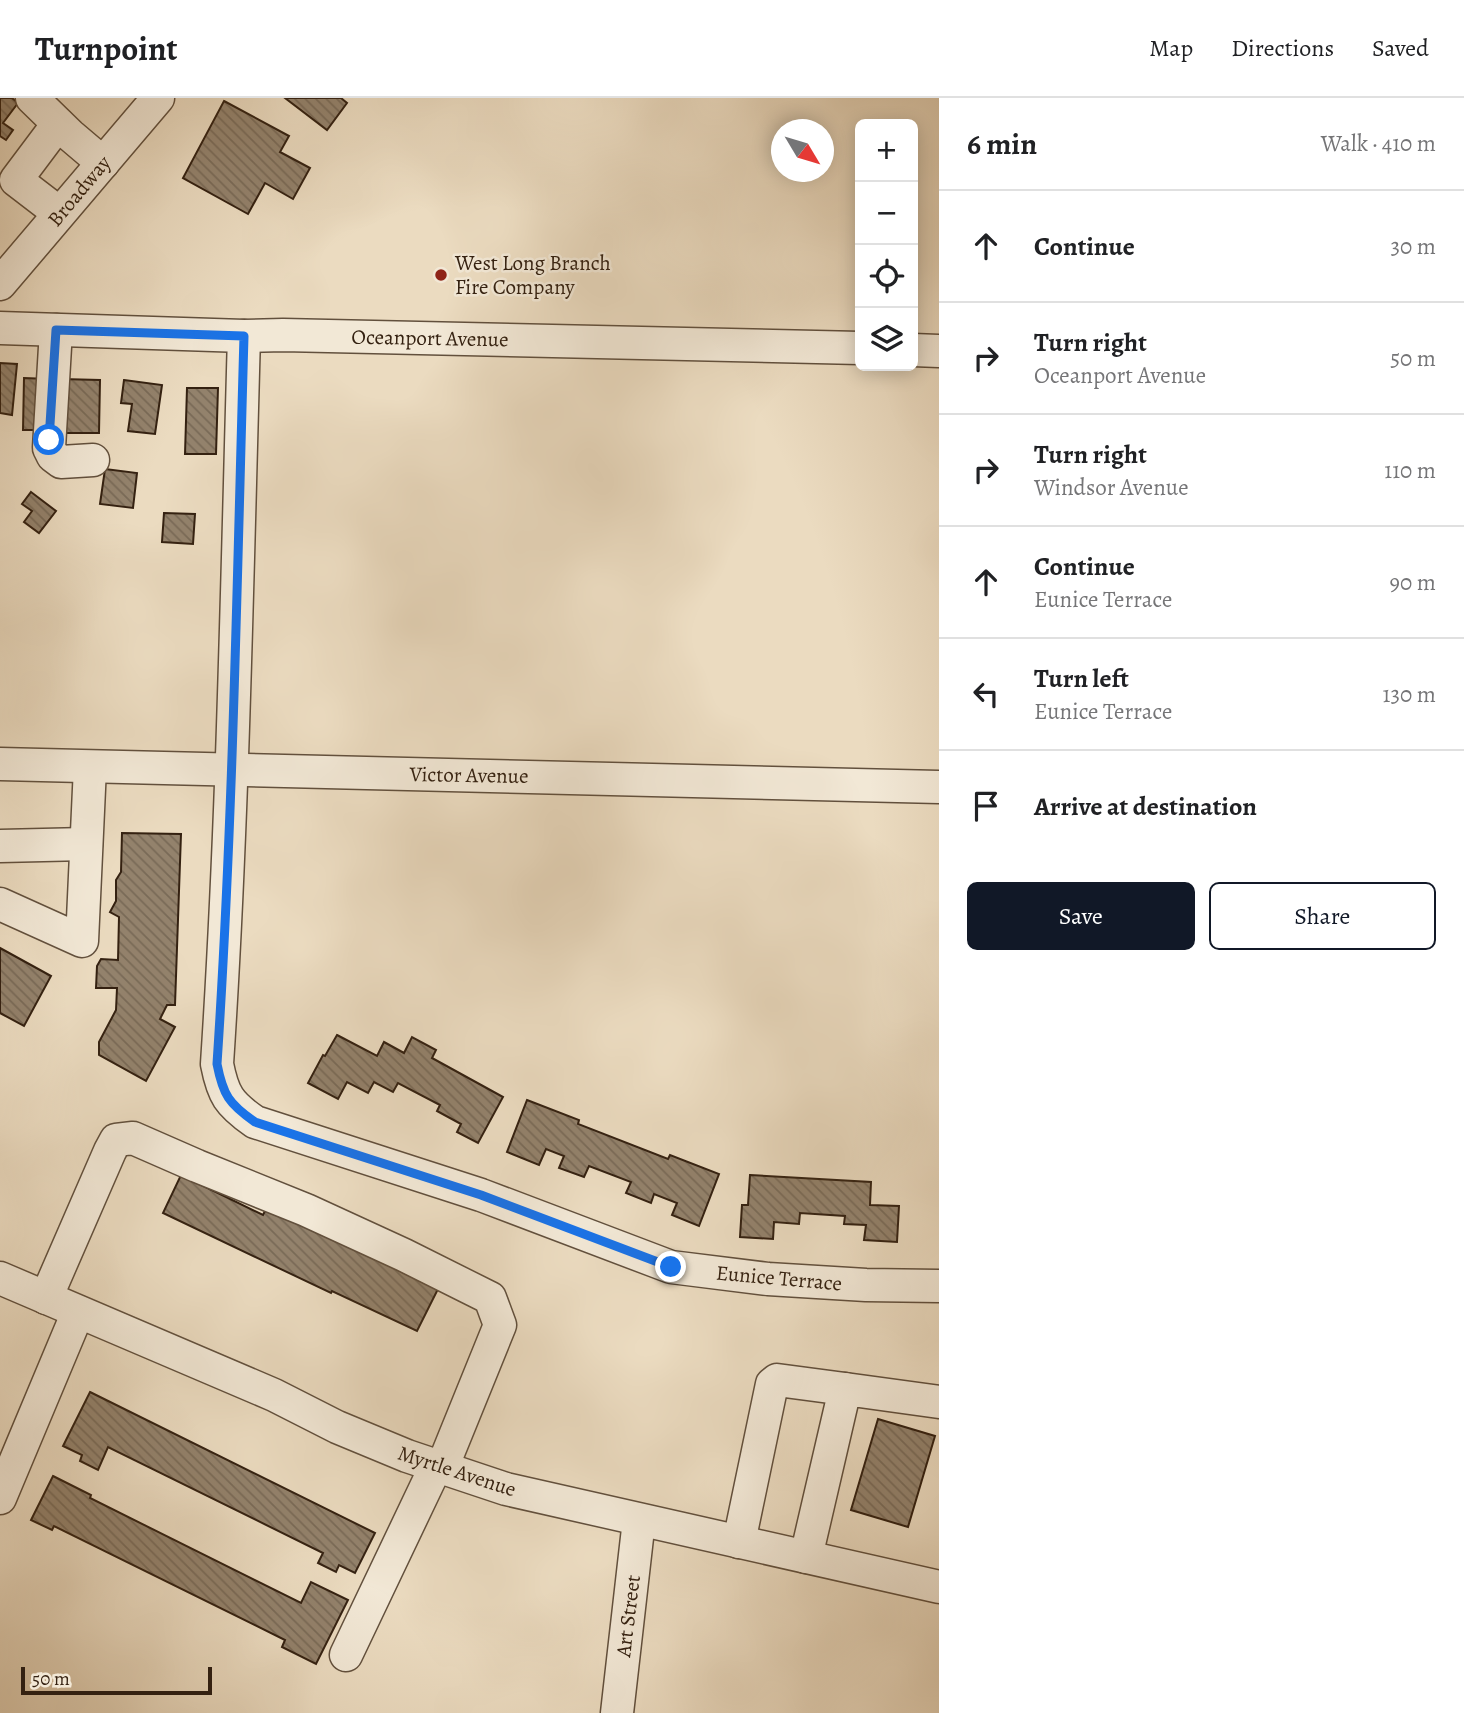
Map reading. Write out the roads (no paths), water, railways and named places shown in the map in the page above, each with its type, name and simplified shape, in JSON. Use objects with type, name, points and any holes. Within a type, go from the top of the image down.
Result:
[{"type":"street","points":[[32,98],[103,163]]},
{"type":"street","name":"Broadway","points":[[0,284],[158,98]]},
{"type":"street","points":[[58,124],[16,180],[59,214]]},
{"type":"street","name":"Oceanport Avenue","points":[[0,328],[244,336],[855,348]]},
{"type":"street","points":[[56,330],[49,448],[53,456],[61,462],[93,460]]},
{"type":"street","name":"Eunice Terrace","points":[[244,336],[226,937],[217,1064],[220,1082],[236,1109],[255,1122],[481,1195],[671,1267],[768,1279],[939,1286]]},
{"type":"street","points":[[918,350],[939,351]]},
{"type":"street","name":"Victor Avenue","points":[[0,764],[939,787]]},
{"type":"street","points":[[0,904],[82,941],[90,767]]},
{"type":"street","points":[[0,846],[86,844]]},
{"type":"street","points":[[46,1298],[116,1140],[133,1138],[306,1210],[490,1298],[500,1325],[439,1467],[346,1655]]},
{"type":"street","name":"Myrtle Avenue","points":[[0,1278],[274,1395],[337,1427],[439,1467],[506,1489],[939,1587]]},
{"type":"street","points":[[0,1498],[78,1312]]},
{"type":"street","points":[[739,1542],[772,1384],[777,1380],[939,1402]]},
{"type":"street","points":[[806,1557],[845,1389]]},
{"type":"street","name":"Art Street","points":[[617,1713],[639,1520]]},
{"type":"place","name":"West Long Branch Fire Company","points":[[441,275]]}]
